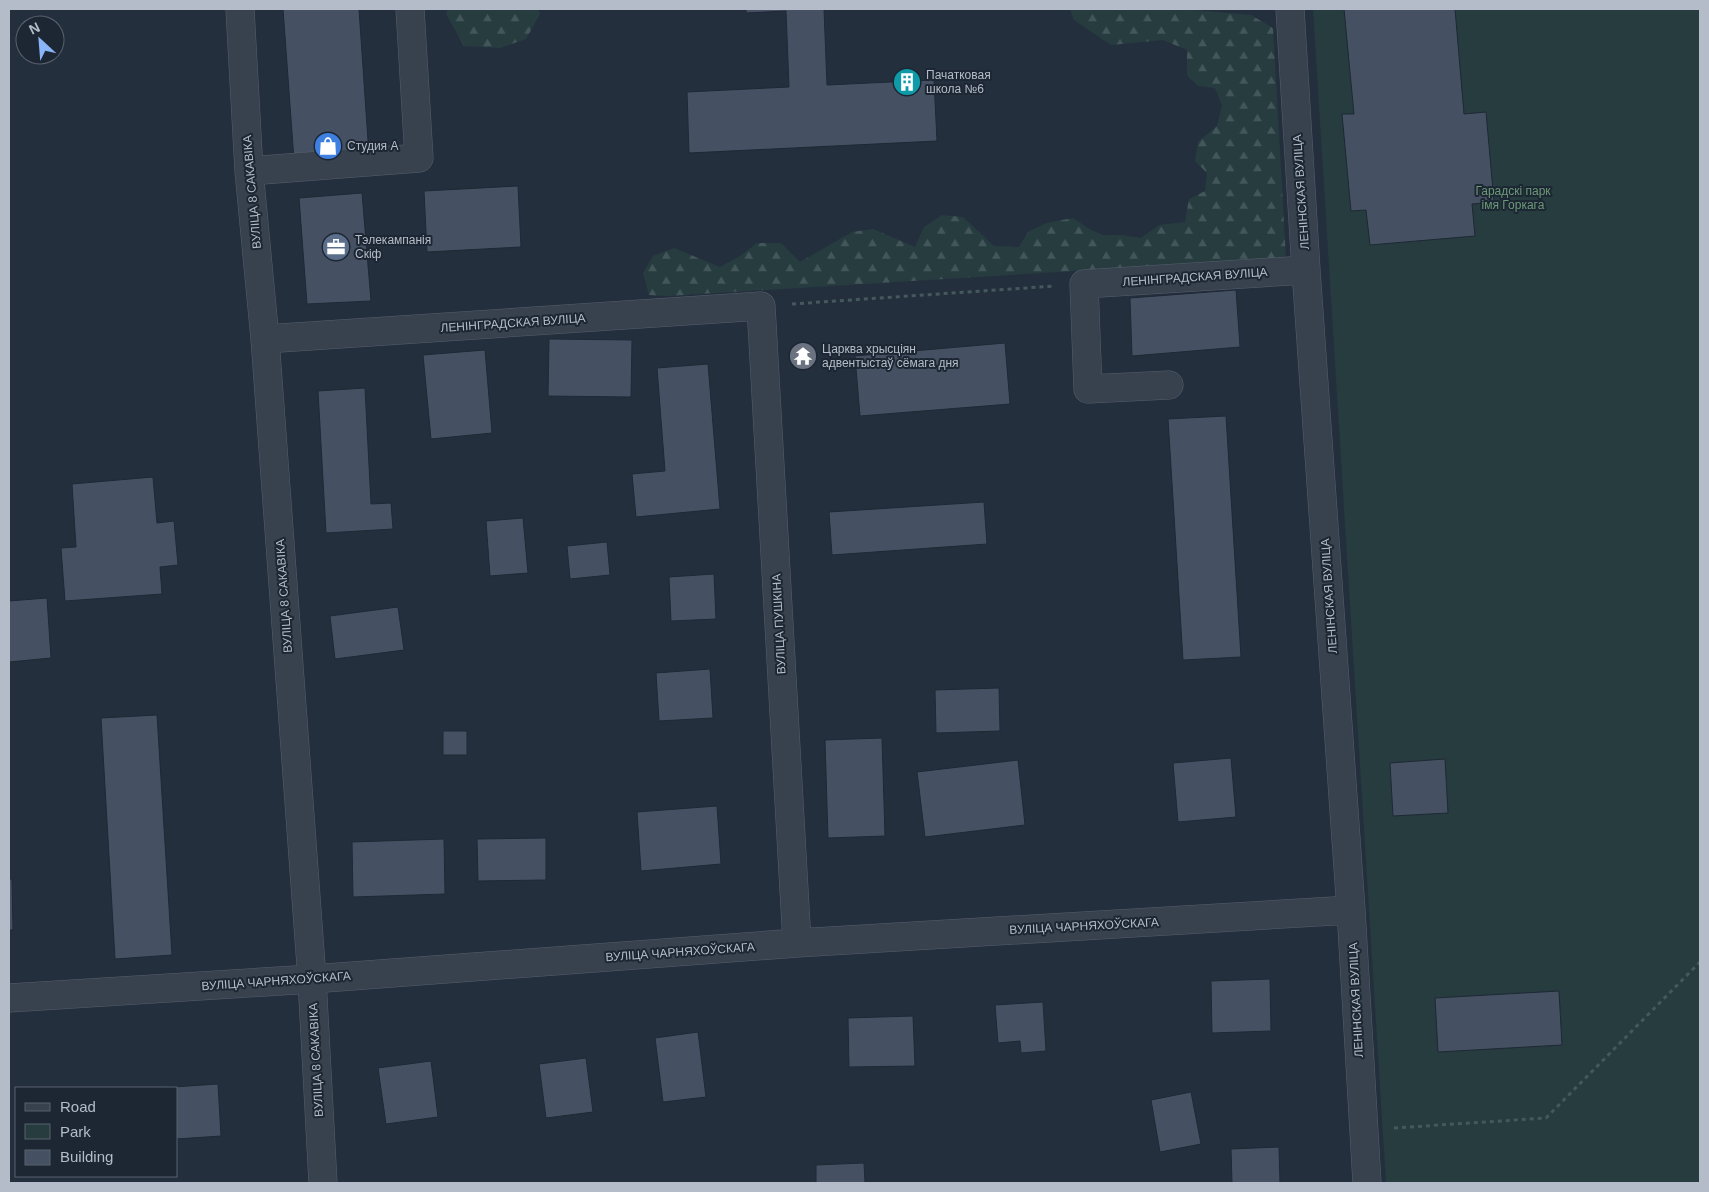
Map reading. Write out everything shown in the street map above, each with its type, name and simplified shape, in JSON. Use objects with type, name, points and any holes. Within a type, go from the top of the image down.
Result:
[{"type":"street","name":"ВУЛІЦА 8 САКАВІКА","points":[[240,9],[249,170],[265,339],[312,979],[323,1183]]},
{"type":"street","points":[[249,170],[419,158],[410,9]]},
{"type":"street","name":"ЛЕНІНСКАЯ ВУЛІЦА","points":[[1290,9],[1306,270],[1351,910],[1367,1183]]},
{"type":"street","name":"ЛЕНІНГРАДСКАЯ ВУЛІЦА","points":[[1084,284],[1306,270]]},
{"type":"street","points":[[1084,284],[1088,390],[1169,385]]},
{"type":"street","name":"ЛЕНІНГРАДСКАЯ ВУЛІЦА","points":[[265,339],[761,306]]},
{"type":"street","name":"ВУЛІЦА ПУШКІНА","points":[[761,306],[797,943]]},
{"type":"street","name":"ВУЛІЦА ЧАРНЯХОЎСКАГА","points":[[9,998],[312,979],[797,943],[1351,910]]},
{"type":"path","points":[[761,306],[1084,284]]},
{"type":"path","points":[[1363,1131],[1546,1118],[1700,962]]},
{"type":"green space","points":[[448,9],[538,9],[540,14],[526,39],[500,48],[464,46],[446,14]]},
{"type":"green space","points":[[1070,9],[1182,9],[1251,15],[1273,28],[1286,258],[668,296],[649,295],[643,273],[653,256],[674,248],[720,267],[740,256],[757,243],[781,243],[800,262],[852,232],[873,229],[915,247],[924,227],[942,215],[963,217],[994,246],[1019,247],[1028,232],[1046,223],[1073,218],[1091,230],[1103,235],[1141,238],[1159,225],[1185,222],[1189,199],[1205,191],[1207,173],[1195,161],[1198,142],[1217,126],[1222,106],[1215,88],[1198,86],[1187,75],[1187,50],[1163,40],[1111,45],[1074,20]]},
{"type":"green space","name":"Гарадскі парк імя Горкага","points":[[1313,9],[1700,9],[1700,1183],[1386,1183]]},
{"type":"building","points":[[283,9],[359,9],[369,155],[294,160]]},
{"type":"building","name":"Пачатковая школа №6","points":[[746,9],[824,9],[827,85],[934,80],[937,141],[689,153],[687,92],[789,87],[786,11],[746,13]]},
{"type":"building","points":[[1344,9],[1455,9],[1464,114],[1486,112],[1494,202],[1472,204],[1475,236],[1370,245],[1366,210],[1351,211],[1342,114],[1354,114]]},
{"type":"building","points":[[518,186],[521,247],[427,252],[424,191]]},
{"type":"building","points":[[362,193],[371,301],[307,304],[299,198]]},
{"type":"building","points":[[1236,290],[1240,347],[1132,356],[1130,298]]},
{"type":"building","points":[[549,339],[632,340],[631,397],[548,396]]},
{"type":"building","points":[[1005,343],[1010,404],[860,416],[855,356]]},
{"type":"building","points":[[485,350],[492,433],[431,439],[423,355]]},
{"type":"building","points":[[708,364],[720,509],[636,517],[632,474],[665,471],[657,368]]},
{"type":"building","points":[[365,388],[371,504],[391,503],[393,529],[326,533],[318,391]]},
{"type":"building","points":[[1226,416],[1241,657],[1183,660],[1168,419]]},
{"type":"building","points":[[153,477],[157,523],[174,521],[178,565],[160,567],[162,594],[65,601],[61,548],[76,547],[72,484]]},
{"type":"building","points":[[984,502],[987,544],[832,555],[829,512]]},
{"type":"building","points":[[523,518],[528,573],[490,576],[486,521]]},
{"type":"building","points":[[607,542],[610,575],[570,579],[567,546]]},
{"type":"building","points":[[714,574],[716,619],[671,621],[669,577]]},
{"type":"building","points":[[47,598],[51,658],[9,662],[9,601]]},
{"type":"building","points":[[398,607],[404,650],[335,659],[330,616]]},
{"type":"building","points":[[710,669],[713,718],[659,721],[656,673]]},
{"type":"building","points":[[999,688],[1000,731],[936,733],[935,690]]},
{"type":"building","points":[[157,715],[172,955],[115,959],[101,718]]},
{"type":"building","points":[[443,731],[467,731],[467,755],[443,755]]},
{"type":"building","points":[[882,738],[885,836],[828,838],[825,740]]},
{"type":"building","points":[[1231,758],[1236,817],[1178,822],[1173,763]]},
{"type":"building","points":[[1445,759],[1448,813],[1393,816],[1390,763]]},
{"type":"building","points":[[1018,760],[1025,825],[925,837],[917,772]]},
{"type":"building","points":[[717,806],[721,864],[641,871],[637,812]]},
{"type":"building","points":[[546,838],[546,880],[478,881],[477,839]]},
{"type":"building","points":[[444,839],[445,894],[353,897],[352,842]]},
{"type":"building","points":[[9,879],[12,879],[13,930],[9,930]]},
{"type":"building","points":[[1270,979],[1271,1031],[1212,1033],[1211,981]]},
{"type":"building","points":[[1559,991],[1562,1045],[1438,1052],[1435,998]]},
{"type":"building","points":[[1043,1002],[1046,1051],[1021,1053],[1020,1041],[998,1043],[995,1005]]},
{"type":"building","points":[[913,1016],[915,1066],[849,1067],[848,1018]]},
{"type":"building","points":[[698,1032],[706,1097],[663,1102],[655,1038]]},
{"type":"building","points":[[586,1058],[593,1112],[546,1118],[539,1064]]},
{"type":"building","points":[[431,1061],[438,1117],[386,1124],[378,1068]]},
{"type":"building","points":[[218,1084],[221,1136],[178,1139],[178,1087],[173,1087]]},
{"type":"building","points":[[1191,1092],[1201,1144],[1160,1152],[1151,1100]]},
{"type":"building","points":[[1279,1147],[1280,1183],[1232,1183],[1231,1149]]},
{"type":"building","points":[[864,1163],[865,1183],[816,1183],[816,1165]]},
{"type":"place","name":"Пачатковая школа №6","points":[[907,82]]},
{"type":"place","name":"Студия А","points":[[328,146]]},
{"type":"place","name":"Тэлекампанія Скіф","points":[[336,247]]},
{"type":"place","name":"Царква хрысціян адвентыстаў сёмага дня","points":[[803,356]]}]
